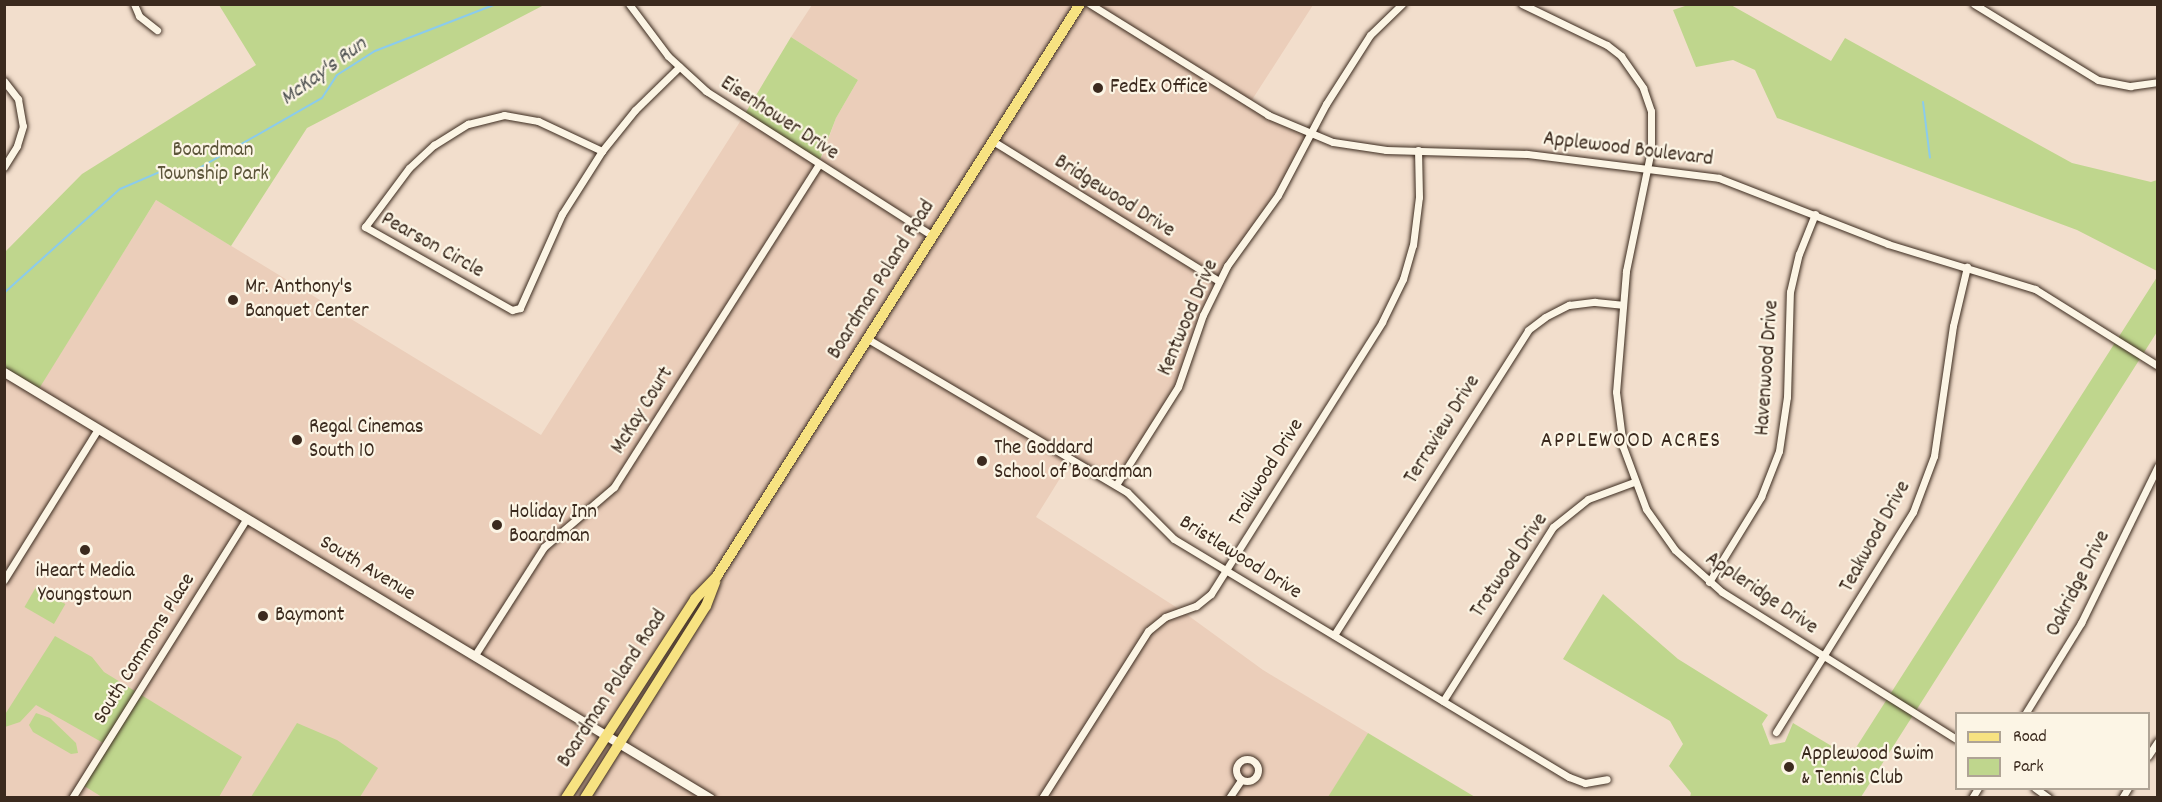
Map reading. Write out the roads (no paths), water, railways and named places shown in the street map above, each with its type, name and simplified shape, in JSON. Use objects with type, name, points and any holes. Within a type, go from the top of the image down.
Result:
[{"type":"main road","name":"Boardman Poland Road","points":[[566,798],[695,599],[717,576],[1080,4]]},
{"type":"main road","name":"South Avenue","points":[[4,372],[710,798]]},
{"type":"main road","name":"Boardman Poland Road","points":[[585,798],[706,606],[717,576]]},
{"type":"street","points":[[134,4],[139,16],[157,30]]},
{"type":"street","name":"Eisenhower Drive","points":[[629,4],[679,67],[727,106],[933,236]]},
{"type":"street","name":"Applewood Boulevard","points":[[1090,4],[1268,115],[1311,134],[1361,148],[1498,152],[1648,167],[1719,178],[1888,244],[2035,289],[2157,366]]},
{"type":"street","name":"Kentwood Drive","points":[[1116,485],[1178,387],[1219,281],[1278,195],[1370,35],[1402,4]]},
{"type":"street","name":"Appleridge Drive","points":[[1522,4],[1607,45],[1635,72],[1651,111],[1653,133],[1648,167],[1622,305],[1617,408],[1623,447],[1634,482],[1665,537],[1709,582],[1955,738]]},
{"type":"street","points":[[1974,4],[2098,80],[2130,86],[2157,82]]},
{"type":"street","name":"Pearson Circle","points":[[602,151],[527,118],[504,115],[480,119],[448,135],[420,157],[365,227],[516,310],[562,214],[602,151],[634,110],[679,67]]},
{"type":"street","points":[[4,81],[18,99],[23,126],[4,167]]},
{"type":"street","name":"Bridgewood Drive","points":[[993,141],[1219,281]]},
{"type":"street","name":"Trailwood Drive","points":[[1042,798],[1148,631],[1165,617],[1202,602],[1226,571],[1396,295],[1416,228],[1418,150]]},
{"type":"street","name":"McKay Court","points":[[475,656],[544,547],[614,488],[818,165]]},
{"type":"street","name":"Havenwood Drive","points":[[1709,582],[1761,496],[1779,451],[1787,397],[1790,292],[1799,254],[1815,214]]},
{"type":"street","name":"Teakwood Drive","points":[[1776,732],[1904,530],[1929,474],[1939,432],[1953,326],[1967,267]]},
{"type":"street","name":"Terraview Drive","points":[[1334,635],[1528,330],[1545,316],[1569,305],[1595,302],[1622,305]]},
{"type":"street","name":"Bristlewood Drive","points":[[868,339],[1116,485],[1143,504],[1169,536],[1575,780],[1607,780]]},
{"type":"street","points":[[4,580],[98,429]]},
{"type":"street","name":"Oakridge Drive","points":[[2026,712],[2081,623],[2157,466]]},
{"type":"street","name":"Trotwood Drive","points":[[1443,701],[1553,527],[1588,499],[1634,482]]},
{"type":"street","name":"South Commons Place","points":[[72,798],[247,518]]},
{"type":"street","points":[[1229,798],[1241,780]]},
{"type":"waterway","name":"McKay's Run","points":[[4,293],[120,189],[162,171],[187,175],[322,98],[337,75],[375,51],[496,4]]},
{"type":"waterway","points":[[1923,102],[1930,158]]},
{"type":"place","name":"FedEx Office","points":[[1098,88]]},
{"type":"place","name":"Mr. Anthony's Banquet Center","points":[[233,300]]},
{"type":"place","name":"Regal Cinemas South 10","points":[[297,440]]},
{"type":"place","name":"The Goddard School of Boardman","points":[[982,461]]},
{"type":"place","name":"Holiday Inn Boardman","points":[[497,525]]},
{"type":"place","name":"iHeart Media Youngstown","points":[[85,550]]},
{"type":"place","name":"Baymont","points":[[263,616]]},
{"type":"place","name":"Applewood Swim & Tennis Club","points":[[1789,767]]},
{"type":"district","name":"APPLEWOOD ACRES","points":[[1631,442]]},
{"type":"park label","name":"Boardman Township Park","points":[[213,163]]}]
